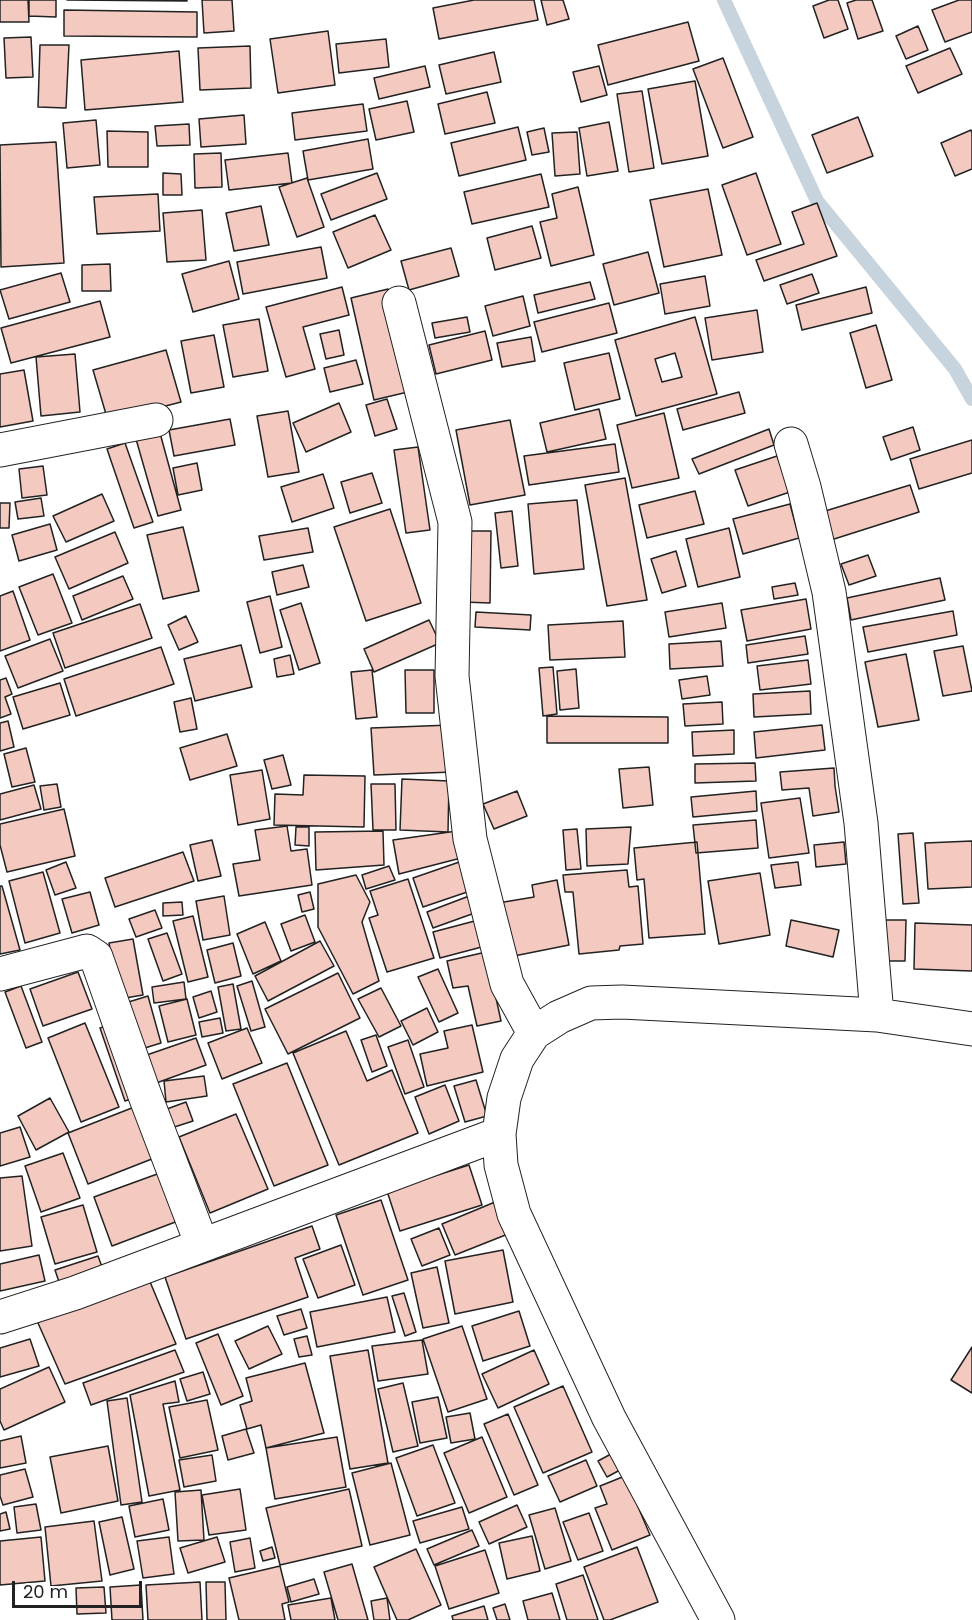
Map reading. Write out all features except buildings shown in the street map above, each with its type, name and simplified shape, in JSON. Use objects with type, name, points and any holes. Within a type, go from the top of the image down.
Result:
[{"type":"street","points":[[399,303],[454,522],[452,676],[470,839],[507,984],[534,1033]]},
{"type":"street","points":[[0,450],[156,420]]},
{"type":"street","points":[[791,444],[804,487],[829,592],[861,823],[877,1015]]},
{"type":"street","points":[[0,974],[87,951],[96,957],[144,1093],[202,1245]]},
{"type":"street","points":[[718,1620],[609,1418],[514,1214],[501,1165],[499,1134],[504,1098],[518,1059],[534,1033],[559,1017],[591,1003],[622,1002],[877,1015],[972,1029]]},
{"type":"street","points":[[0,1317],[75,1293],[499,1134]]},
{"type":"waterway","points":[[724,0],[817,201],[955,369],[972,399]]}]
